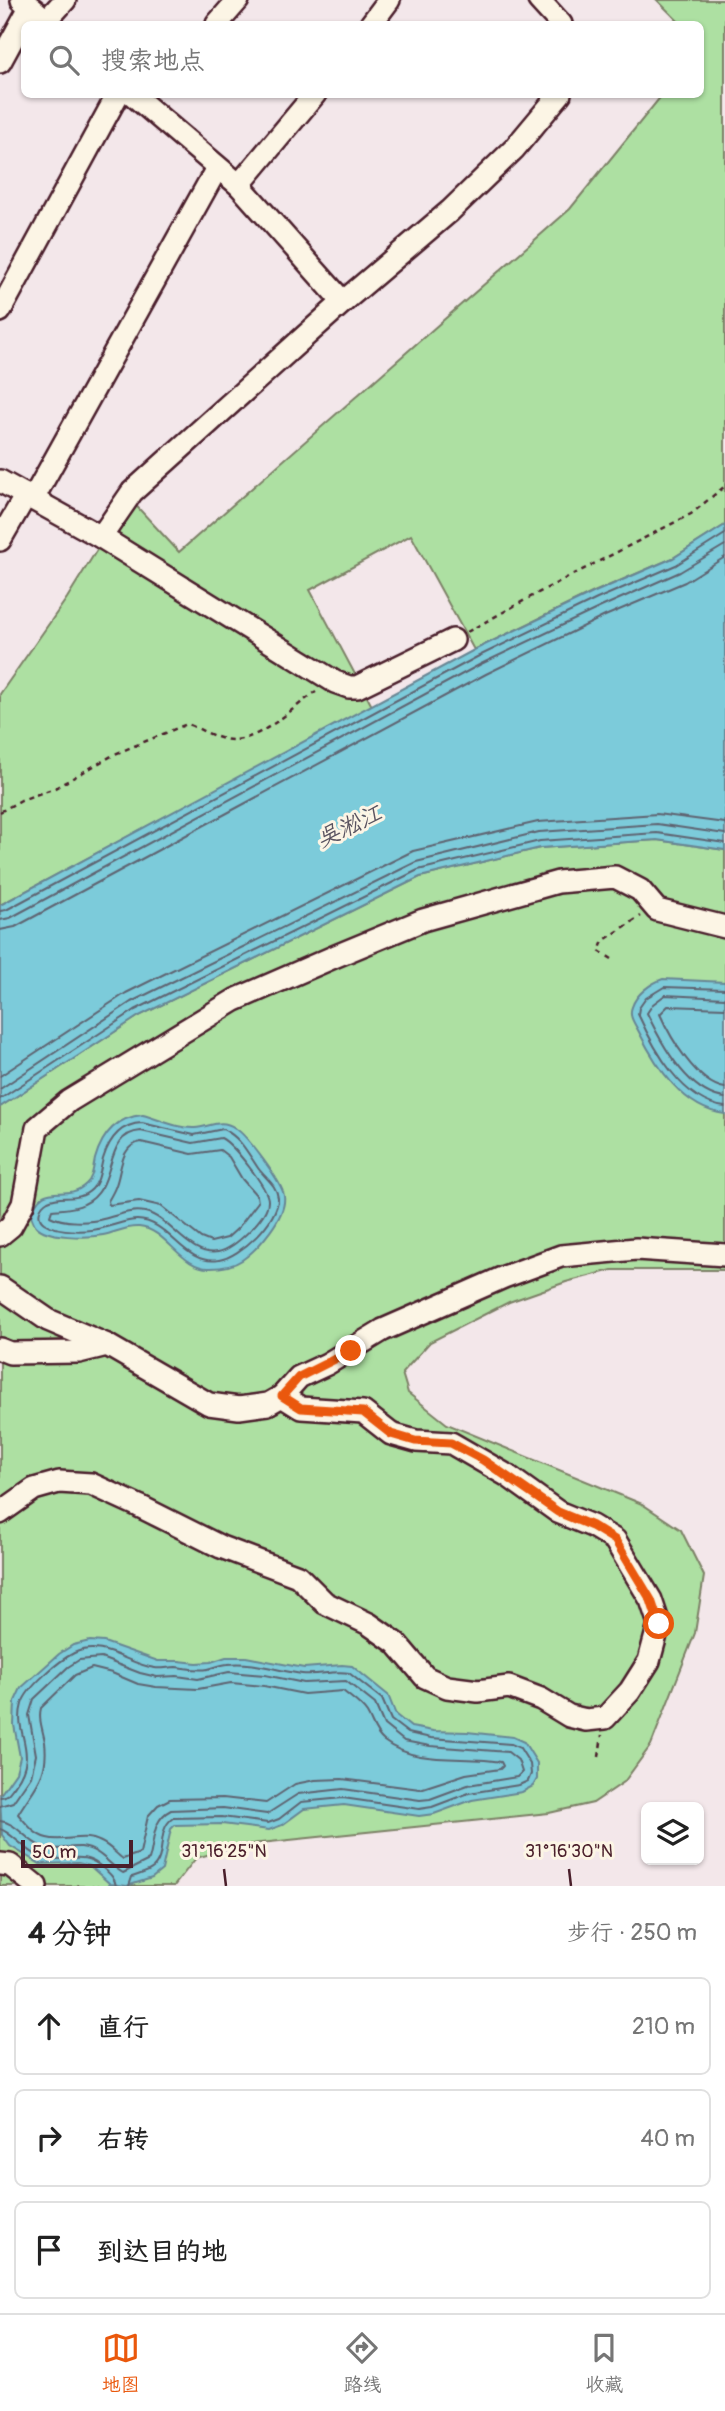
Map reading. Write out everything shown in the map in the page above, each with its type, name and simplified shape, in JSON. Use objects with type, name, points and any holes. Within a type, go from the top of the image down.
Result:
[{"type":"street","points":[[37,13],[65,0]]},
{"type":"street","points":[[220,21],[238,0]]},
{"type":"street","points":[[373,21],[389,0]]},
{"type":"street","points":[[539,0],[558,21]]},
{"type":"street","points":[[0,62],[21,34]]},
{"type":"street","points":[[0,312],[116,98]]},
{"type":"street","points":[[239,185],[312,98]]},
{"type":"street","points":[[101,537],[132,492],[343,302],[450,211],[514,149],[557,98]]},
{"type":"street","points":[[145,99],[217,168],[239,185],[343,302]]},
{"type":"street","points":[[0,540],[30,497],[217,168]]},
{"type":"street","points":[[0,481],[101,537],[334,682],[356,687],[453,640]]},
{"type":"street","points":[[0,1235],[11,1226],[23,1204],[37,1128],[69,1101],[235,1000],[423,920],[558,881],[615,877],[640,890],[657,911],[725,927]]},
{"type":"street","points":[[0,1275],[0,1287],[48,1320],[107,1345],[209,1404],[239,1408],[268,1404],[282,1396],[299,1377],[327,1364],[383,1329],[503,1277],[561,1256],[636,1249],[725,1255]]},
{"type":"street","points":[[0,1349],[10,1353],[79,1352],[107,1345]]},
{"type":"street","points":[[0,1513],[34,1489],[59,1482],[91,1484],[220,1547],[298,1576],[325,1602],[369,1624],[396,1643],[425,1677],[447,1687],[478,1691],[509,1688],[541,1699],[569,1716],[586,1720],[605,1718],[630,1692],[649,1661],[659,1624],[651,1600],[615,1540],[592,1526],[558,1512],[508,1476],[451,1443],[415,1441],[391,1434],[363,1412],[301,1408],[282,1396]]},
{"type":"street","points":[[0,1864],[10,1865],[36,1886]]},
{"type":"path","points":[[453,640],[691,514],[725,486]]},
{"type":"path","points":[[0,812],[21,800],[54,788],[115,754],[187,724],[226,739],[257,733],[334,682]]},
{"type":"path","points":[[612,959],[598,951],[603,941],[636,918],[657,911]]},
{"type":"green space","points":[[657,0],[725,0],[725,525],[673,558],[594,592],[474,650],[411,535],[310,590],[372,706],[0,905],[0,694],[67,598],[129,498],[179,552],[570,209],[660,98],[704,98],[704,21],[678,21]]},
{"type":"green space","points":[[657,840],[725,850],[725,1270],[612,1270],[566,1282],[509,1302],[430,1342],[402,1373],[408,1393],[447,1424],[642,1504],[681,1530],[704,1576],[695,1633],[651,1745],[624,1782],[593,1803],[549,1813],[242,1845],[196,1858],[174,1886],[0,1886],[0,1107],[139,1016],[420,877],[540,848]]},
{"type":"water","name":"吴淞江","points":[[725,525],[725,850],[657,840],[540,848],[420,877],[139,1016],[0,1107],[0,905],[474,650],[673,558]]},
{"type":"water","points":[[663,979],[725,982],[725,1114],[696,1104],[673,1084],[632,1020],[631,1010],[640,993]]},
{"type":"water","points":[[143,1115],[189,1128],[220,1123],[230,1125],[241,1132],[256,1149],[282,1190],[284,1204],[276,1222],[263,1240],[242,1260],[223,1267],[200,1267],[191,1263],[149,1229],[139,1227],[78,1237],[49,1233],[35,1225],[31,1216],[41,1197],[78,1190],[86,1184],[106,1135],[118,1123]]},
{"type":"water","points":[[90,1641],[104,1642],[158,1661],[197,1663],[226,1657],[246,1657],[304,1668],[352,1666],[388,1695],[396,1715],[411,1727],[513,1737],[524,1742],[537,1763],[537,1779],[533,1786],[522,1792],[472,1800],[434,1814],[419,1816],[344,1805],[304,1809],[282,1825],[269,1830],[222,1824],[175,1825],[171,1829],[162,1870],[152,1878],[127,1886],[110,1884],[90,1866],[78,1863],[40,1864],[10,1846],[2,1835],[0,1795],[16,1772],[20,1757],[14,1725],[15,1701],[21,1688],[59,1654],[73,1645]]},
{"type":"route","points":[[351,1351],[299,1377],[282,1396],[301,1408],[363,1412],[391,1434],[415,1441],[451,1443],[483,1460],[558,1512],[592,1526],[615,1540],[651,1600],[659,1624]]}]
